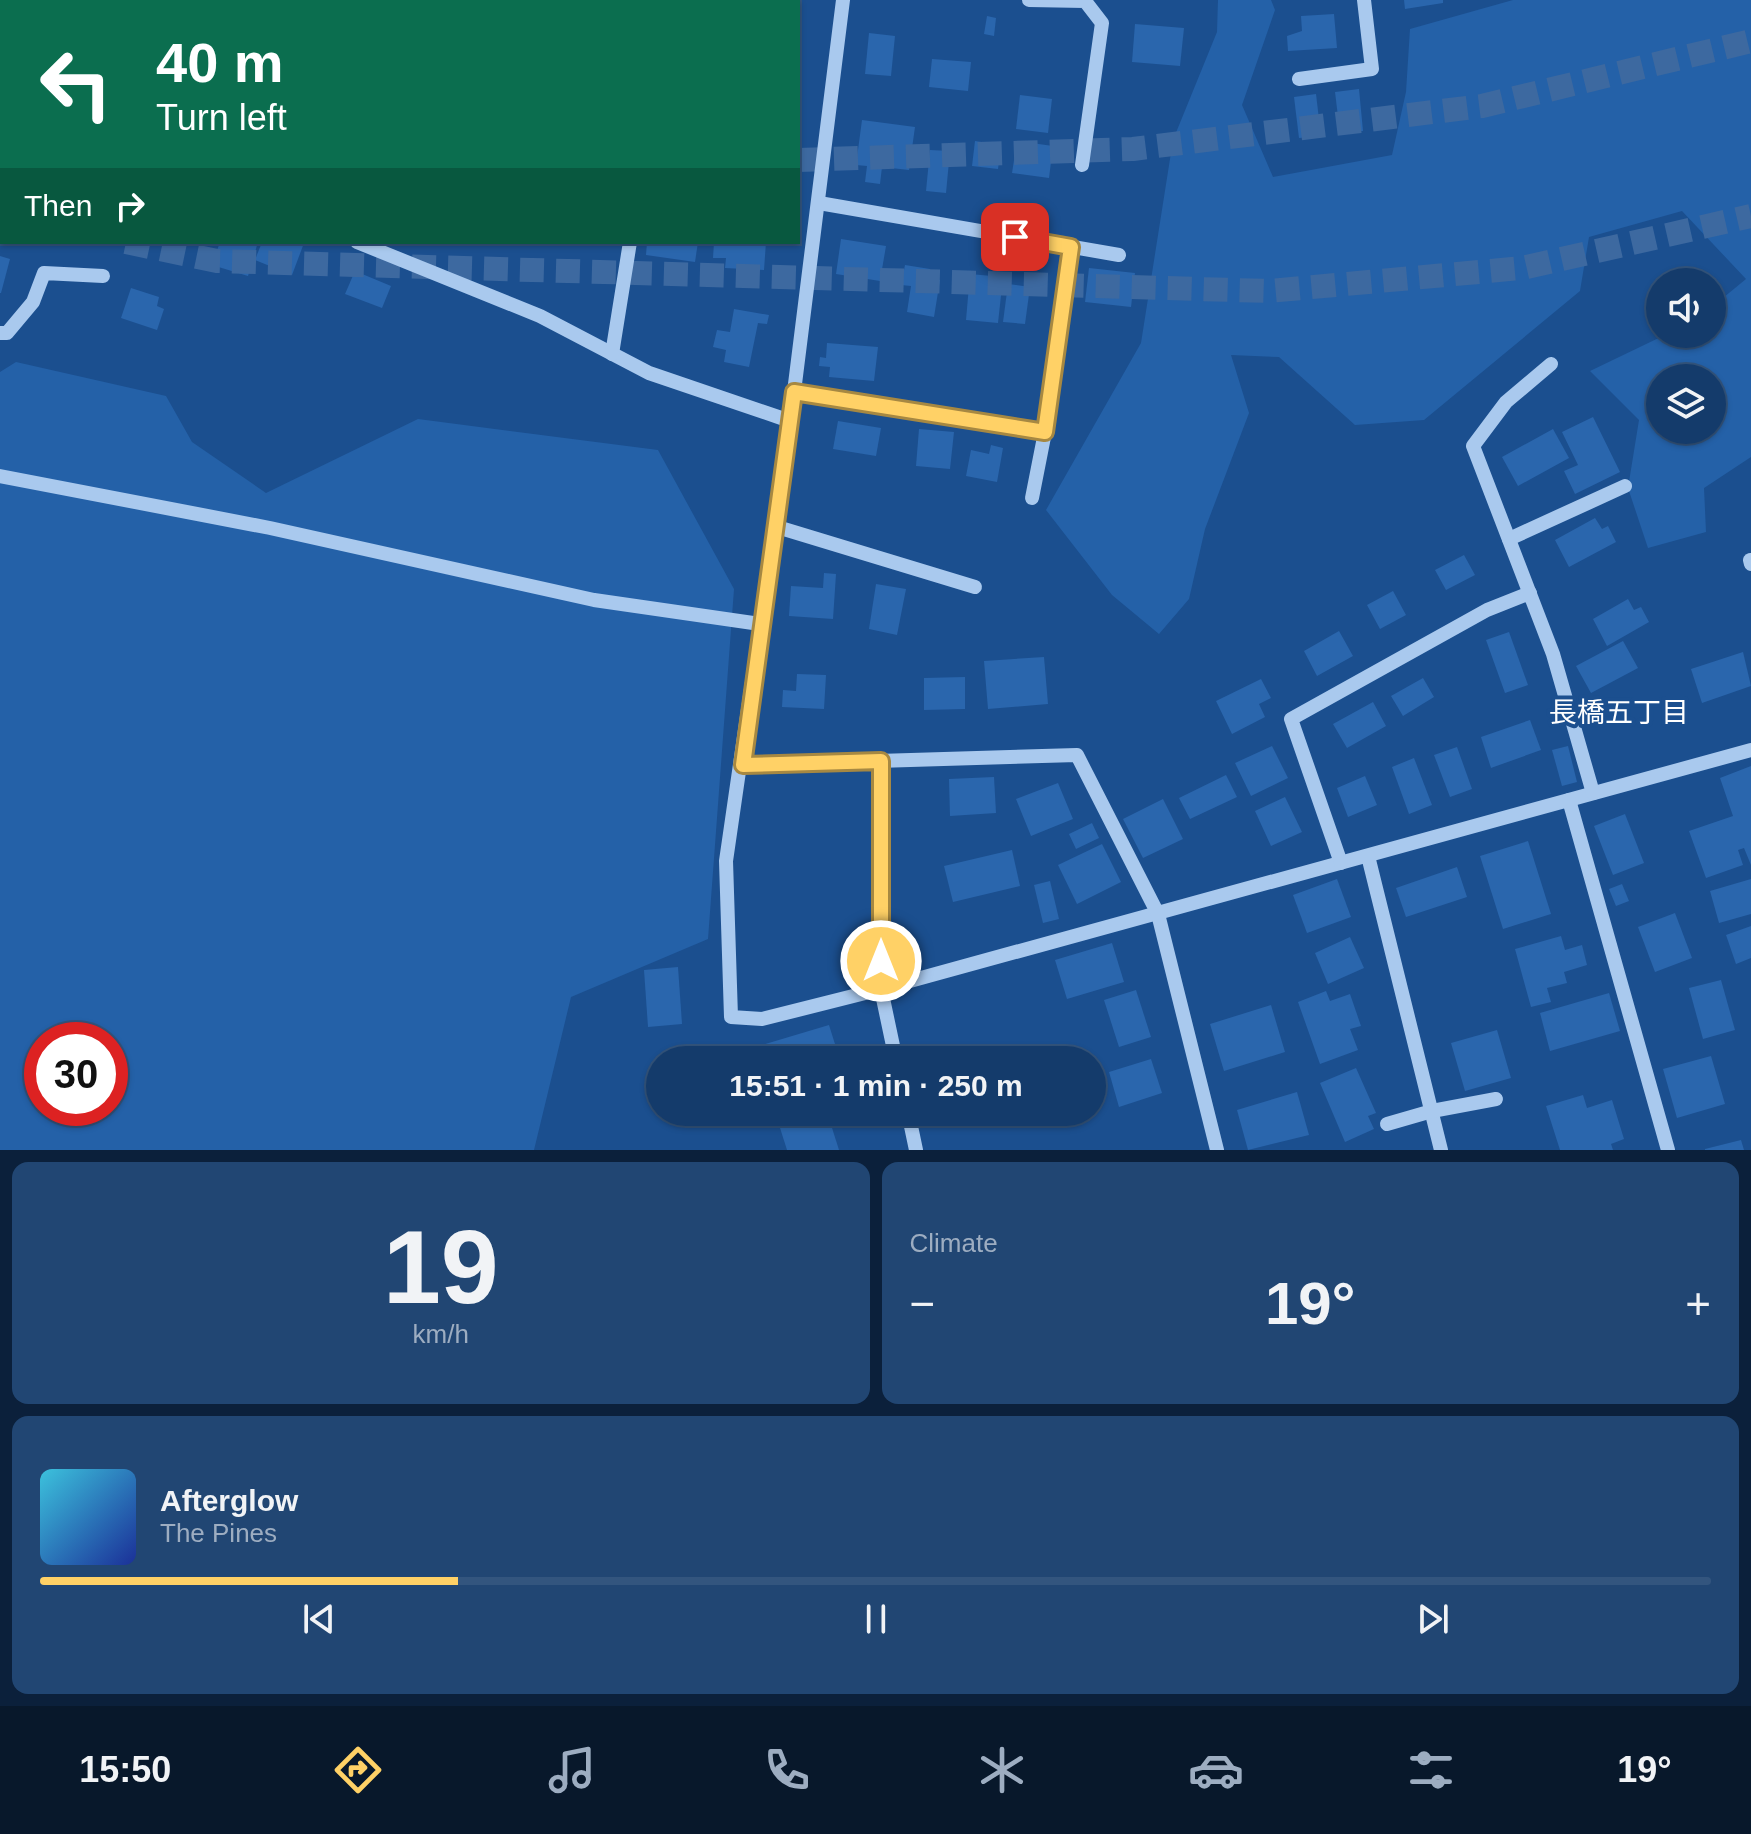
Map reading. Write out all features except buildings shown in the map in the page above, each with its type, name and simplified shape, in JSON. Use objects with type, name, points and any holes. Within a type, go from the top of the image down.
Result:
[{"type":"street","points":[[843,0],[794,392],[743,765],[726,861],[731,1017],[762,1019],[881,989],[1751,750]]},
{"type":"street","points":[[1029,0],[1085,1],[1102,23],[1082,165]]},
{"type":"street","points":[[1299,79],[1372,69],[1364,0]]},
{"type":"street","points":[[819,203],[1119,255]]},
{"type":"street","points":[[362,244],[540,316],[649,373],[790,421]]},
{"type":"street","points":[[612,354],[630,244]]},
{"type":"street","points":[[1032,498],[1045,432],[1071,247]]},
{"type":"street","points":[[0,333],[7,333],[33,302],[44,273],[103,276]]},
{"type":"street","points":[[1551,364],[1506,402],[1473,446],[1553,654],[1593,793]]},
{"type":"street","points":[[794,392],[1045,432]]},
{"type":"street","points":[[0,476],[270,528],[594,600],[760,624]]},
{"type":"street","points":[[1509,539],[1625,486]]},
{"type":"street","points":[[774,526],[975,587]]},
{"type":"street","points":[[1341,863],[1291,719],[1487,610],[1530,593]]},
{"type":"street","points":[[743,765],[1077,755],[1158,914],[1217,1150]]},
{"type":"street","points":[[881,761],[881,989],[893,1046]]},
{"type":"street","points":[[1569,800],[1668,1150]]},
{"type":"street","points":[[1368,856],[1441,1150]]},
{"type":"street","points":[[1387,1124],[1432,1111],[1496,1099]]},
{"type":"street","points":[[911,1126],[916,1150]]},
{"type":"shaded area","points":[[1218,0],[1271,0],[1275,10],[1242,105],[1273,177],[1392,155],[1406,92],[1410,29],[1513,0],[1751,0],[1751,457],[1704,488],[1706,532],[1648,548],[1628,488],[1639,420],[1590,371],[1646,344],[1646,348],[1726,348],[1726,295],[1746,279],[1682,211],[1589,237],[1580,291],[1424,420],[1355,425],[1279,357],[1231,355],[1249,413],[1205,529],[1189,599],[1159,634],[1112,595],[1046,510],[1141,343],[1173,140],[1217,32]]},
{"type":"shaded area","points":[[16,362],[166,396],[192,442],[266,493],[418,419],[658,450],[734,589],[708,939],[571,997],[534,1150],[0,1150],[0,372]]},
{"type":"tunnel","points":[[800,160],[1133,149],[1482,106],[1751,41]]},
{"type":"tunnel","points":[[136,244],[217,261],[1269,291],[1522,268],[1751,216]]},
{"type":"district","name":"長橋五丁目","points":[[1619,712]]},
{"type":"route","points":[[881,961],[881,761],[743,765],[794,392],[1045,432],[1071,247],[1015,237]]}]
